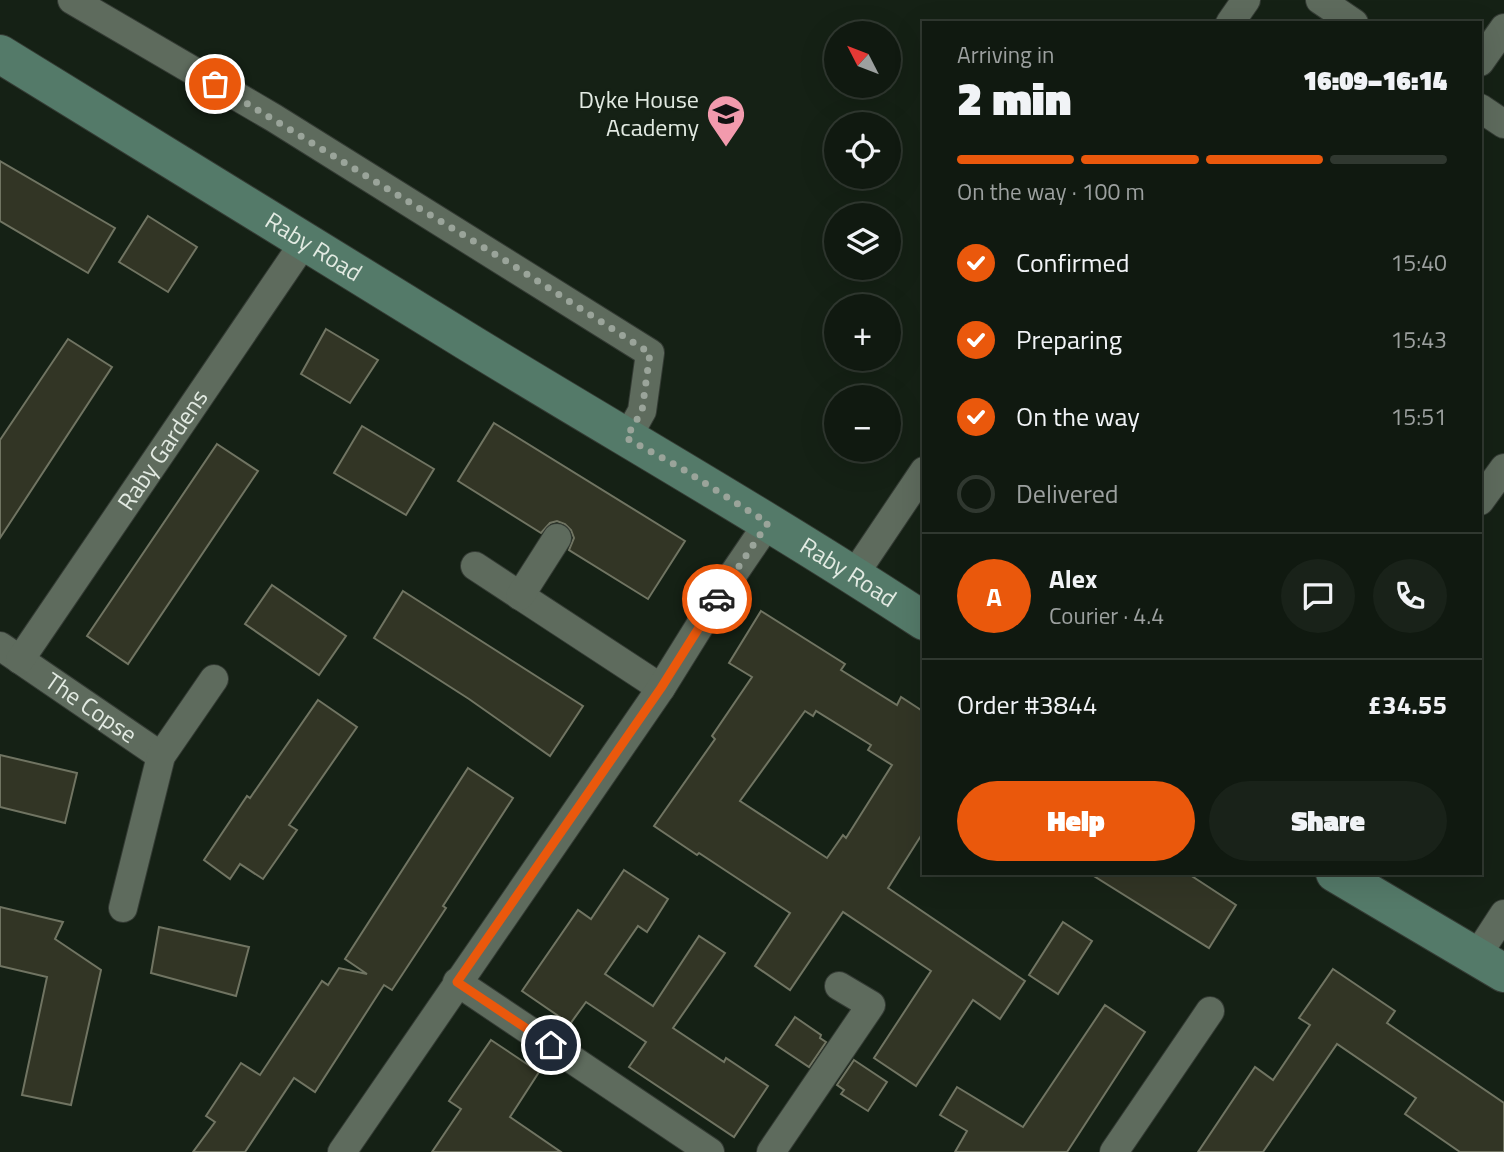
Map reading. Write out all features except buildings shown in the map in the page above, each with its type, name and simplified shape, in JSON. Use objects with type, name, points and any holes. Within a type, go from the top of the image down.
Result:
[{"type":"street","points":[[72,0],[274,118],[650,353],[642,411],[626,438]]},
{"type":"street","points":[[1231,21],[1246,0]]},
{"type":"street","points":[[1320,0],[1351,21]]},
{"type":"street","points":[[1482,59],[1504,28]]},
{"type":"street","name":"Raby Road","points":[[0,54],[626,438],[681,468],[922,620]]},
{"type":"street","points":[[1482,109],[1504,124]]},
{"type":"street","name":"Raby Gardens","points":[[10,653],[305,241]]},
{"type":"street","points":[[1482,498],[1504,468]]},
{"type":"street","points":[[854,575],[922,474]]},
{"type":"street","points":[[342,1152],[661,688],[768,523]]},
{"type":"street","points":[[520,596],[557,538]]},
{"type":"street","points":[[475,566],[661,688]]},
{"type":"street","name":"The Copse","points":[[10,653],[161,756]]},
{"type":"street","name":"The Copse","points":[[123,908],[161,756],[214,679]]},
{"type":"street","points":[[1338,875],[1490,965],[1504,914]]},
{"type":"street","points":[[457,982],[710,1152]]},
{"type":"street","points":[[771,1152],[871,1005],[839,986]]},
{"type":"street","points":[[1114,1152],[1210,1011]]},
{"type":"way so far","points":[[215,84],[511,264],[650,353],[642,411],[626,438],[681,468],[768,523],[717,599]]},
{"type":"place","name":"Dyke House Academy","points":[[726,148]]},
{"type":"route","points":[[551,1045],[457,982],[661,688],[717,599]]}]
